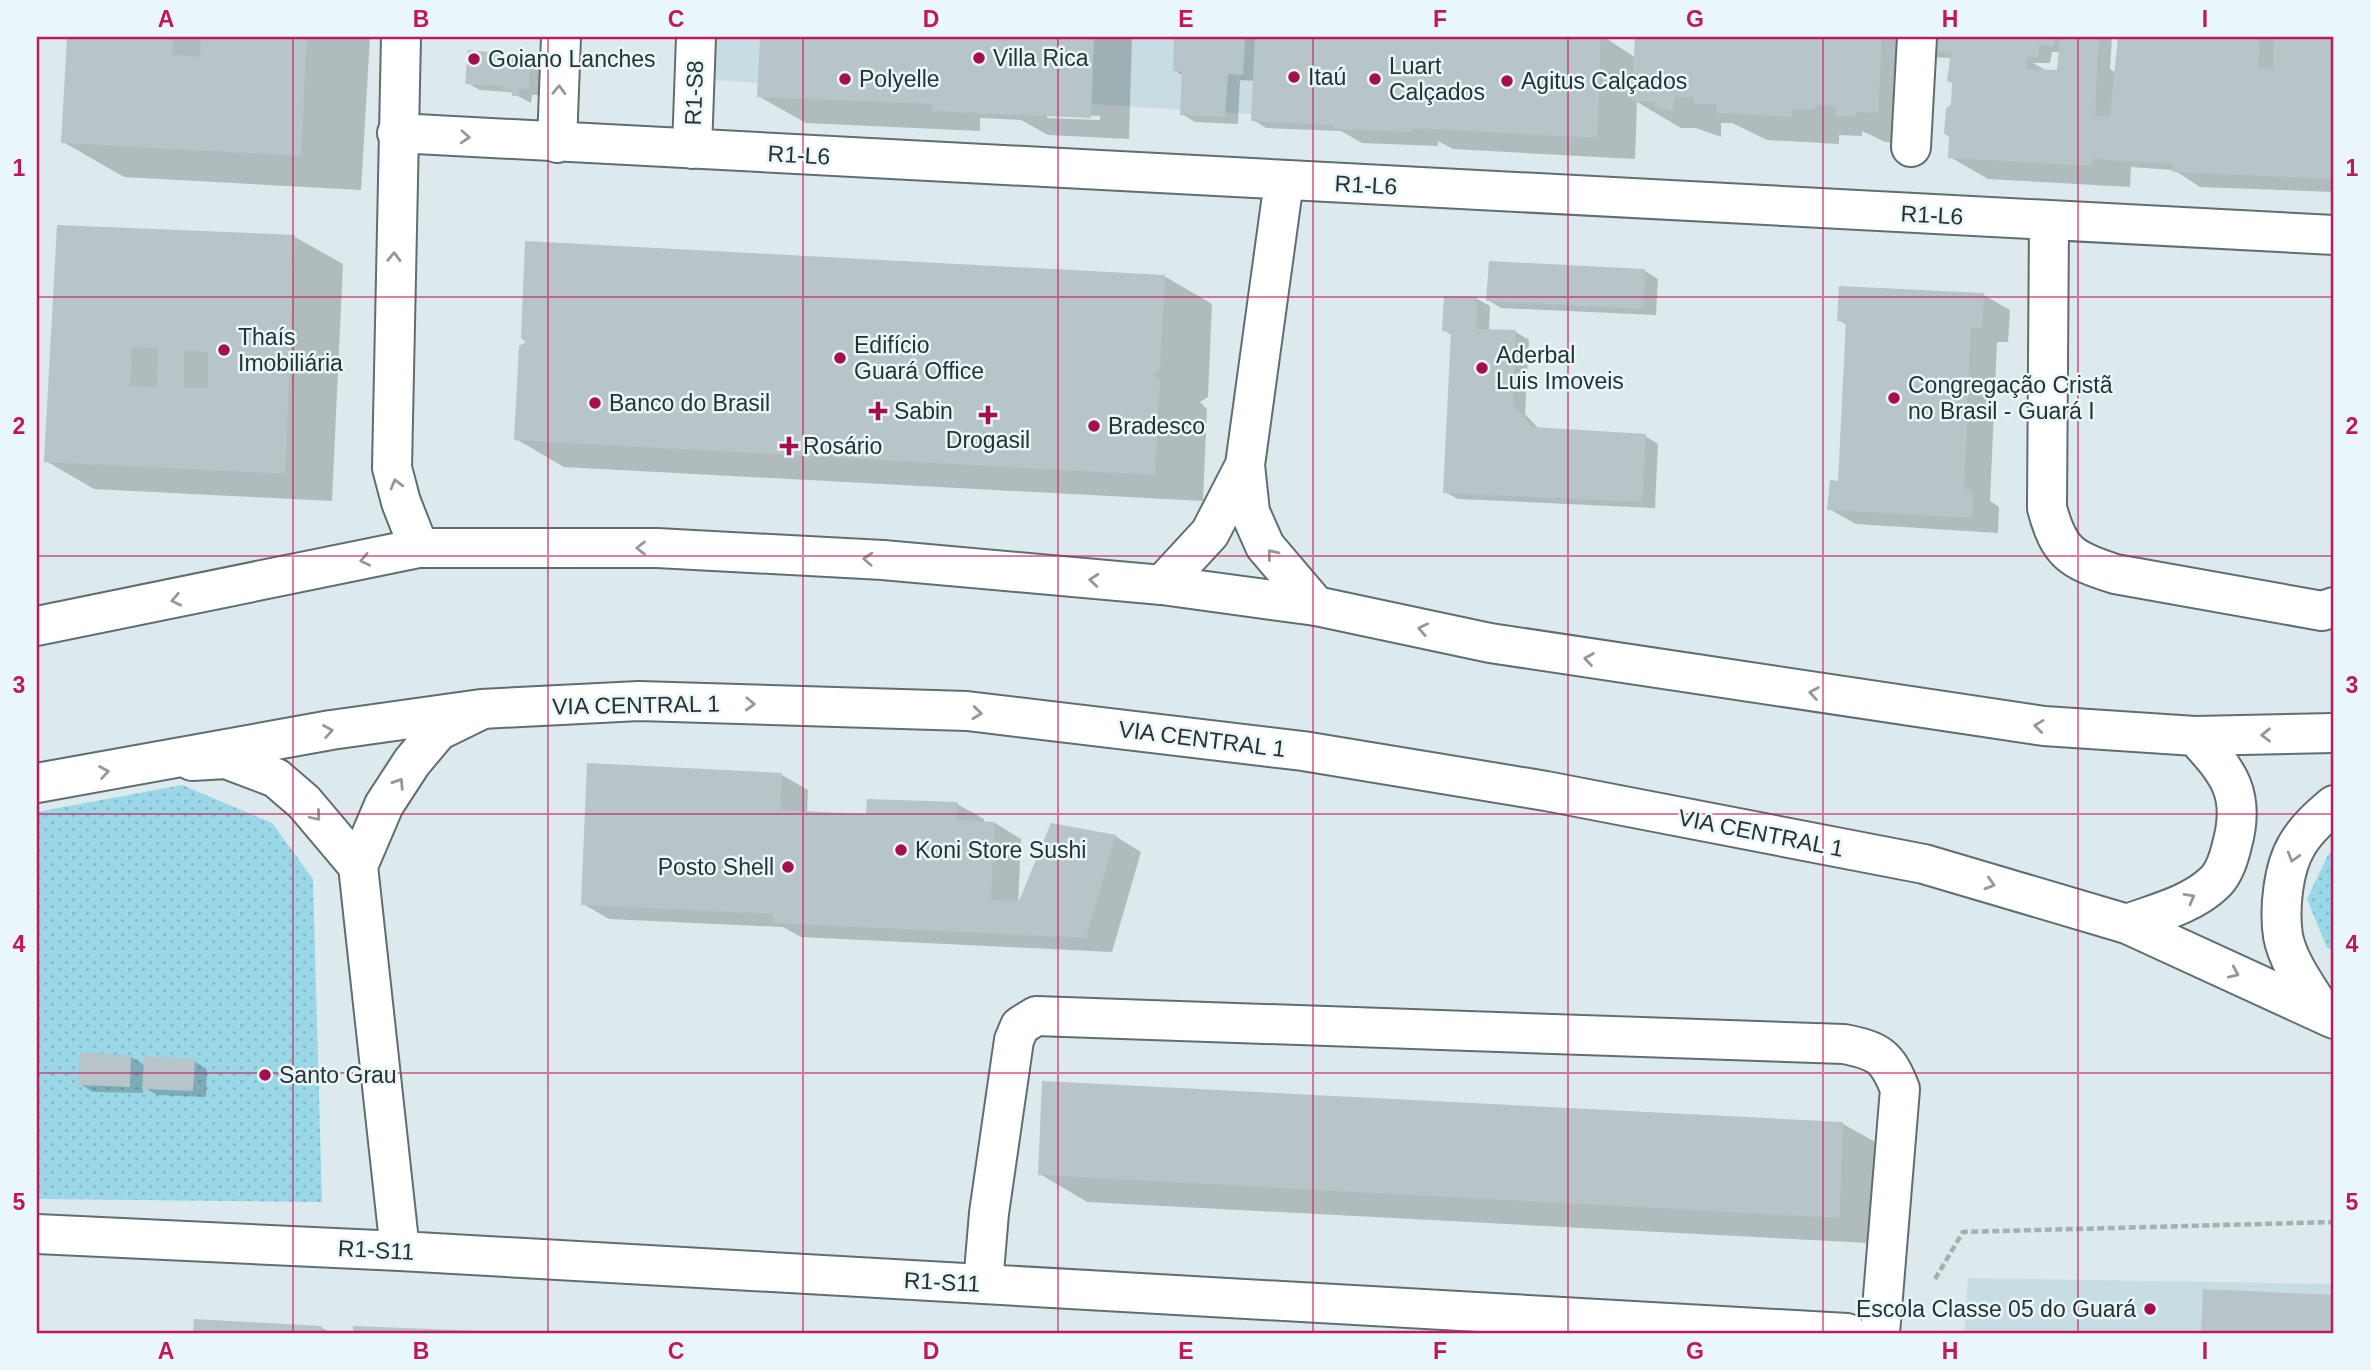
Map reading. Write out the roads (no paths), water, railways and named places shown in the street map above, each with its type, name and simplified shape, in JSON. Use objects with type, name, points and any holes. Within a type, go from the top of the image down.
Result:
[{"type":"main road","points":[[401,37],[392,468],[401,502],[419,548]]},
{"type":"main road","points":[[557,143],[561,37]]},
{"type":"main road","name":"R1-S8","points":[[692,149],[696,37]]},
{"type":"main road","points":[[1911,147],[1917,37]]},
{"type":"main road","name":"R1-L6","points":[[397,134],[2334,235]]},
{"type":"main road","points":[[1284,181],[1245,465],[1250,512],[1265,546],[1316,606]]},
{"type":"main road","points":[[2049,221],[2047,508],[2055,538],[2069,553],[2087,565],[2115,574],[2322,611],[2334,607]]},
{"type":"main road","points":[[1162,585],[1210,533],[1245,465]]},
{"type":"main road","points":[[42,630],[419,548],[657,548],[883,560],[1162,585],[1316,606],[1490,643],[1906,708],[2044,726],[2195,736],[2334,733]]},
{"type":"main road","name":"VIA CENTRAL 1","points":[[37,783],[331,730],[481,709],[639,701],[967,711],[1303,751],[1546,791],[1924,864],[2127,925],[2329,1016]]},
{"type":"main road","points":[[400,1251],[358,866],[384,806],[412,762],[438,731],[481,709]]},
{"type":"main road","points":[[2127,925],[2188,901],[2215,883],[2228,861],[2240,817],[2231,784],[2219,763],[2195,736]]},
{"type":"main road","points":[[145,765],[226,759],[276,778],[304,802],[358,866]]},
{"type":"main road","points":[[2329,1016],[2295,967],[2283,936],[2284,887],[2296,845],[2316,820],[2334,805]]},
{"type":"main road","points":[[983,1284],[1014,1040],[1020,1026],[1036,1016],[1844,1044],[1872,1050],[1890,1064],[1900,1089],[1880,1333]]},
{"type":"main road","name":"R1-S11","points":[[37,1234],[400,1251],[1847,1333]]},
{"type":"place","name":"Villa Rica","points":[[979,58]]},
{"type":"place","name":"Goiano Lanches","points":[[474,59]]},
{"type":"place","name":"Itaú","points":[[1294,77]]},
{"type":"place","name":"Polyelle","points":[[845,79]]},
{"type":"place","name":"Luart Calçados","points":[[1375,79]]},
{"type":"place","name":"Agitus Calçados","points":[[1507,81]]},
{"type":"place","name":"Thaís Imobiliária","points":[[224,350]]},
{"type":"place","name":"Edifício Guará Office","points":[[840,358]]},
{"type":"place","name":"Aderbal Luis Imoveis","points":[[1482,368]]},
{"type":"place","name":"Congregação Cristã no Brasil - Guará I","points":[[1894,398]]},
{"type":"place","name":"Banco do Brasil","points":[[595,403]]},
{"type":"place","name":"Sabin","points":[[878,411]]},
{"type":"place","name":"Drogasil","points":[[988,415]]},
{"type":"place","name":"Bradesco","points":[[1094,426]]},
{"type":"place","name":"Rosário","points":[[789,446]]},
{"type":"place","name":"Koni Store Sushi","points":[[901,850]]},
{"type":"place","name":"Posto Shell","points":[[788,867]]},
{"type":"place","name":"Santo Grau","points":[[265,1075]]},
{"type":"place","name":"Escola Classe 05 do Guará","points":[[2150,1309]]}]
